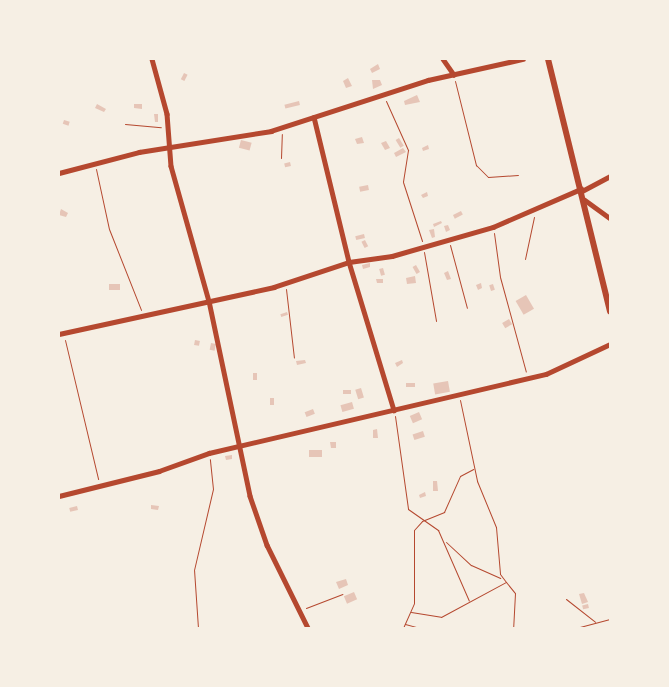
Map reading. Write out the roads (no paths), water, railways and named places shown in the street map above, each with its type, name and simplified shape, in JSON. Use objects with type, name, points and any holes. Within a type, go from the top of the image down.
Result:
[{"type":"main road","points":[[548,59],[582,190],[610,311]]},
{"type":"street","points":[[152,59],[169,129],[168,146],[209,300],[243,445],[259,525],[308,628]]},
{"type":"street","points":[[443,59],[454,75]]},
{"type":"street","points":[[59,173],[96,166],[168,146],[280,128],[454,75],[523,59]]},
{"type":"street","points":[[314,117],[350,262],[394,410]]},
{"type":"street","points":[[61,333],[286,284],[350,262],[450,240],[493,227],[535,209],[567,192],[582,190],[610,176]]},
{"type":"street","points":[[584,200],[610,218]]},
{"type":"street","points":[[59,496],[99,487],[209,453],[528,378],[610,344]]}]
